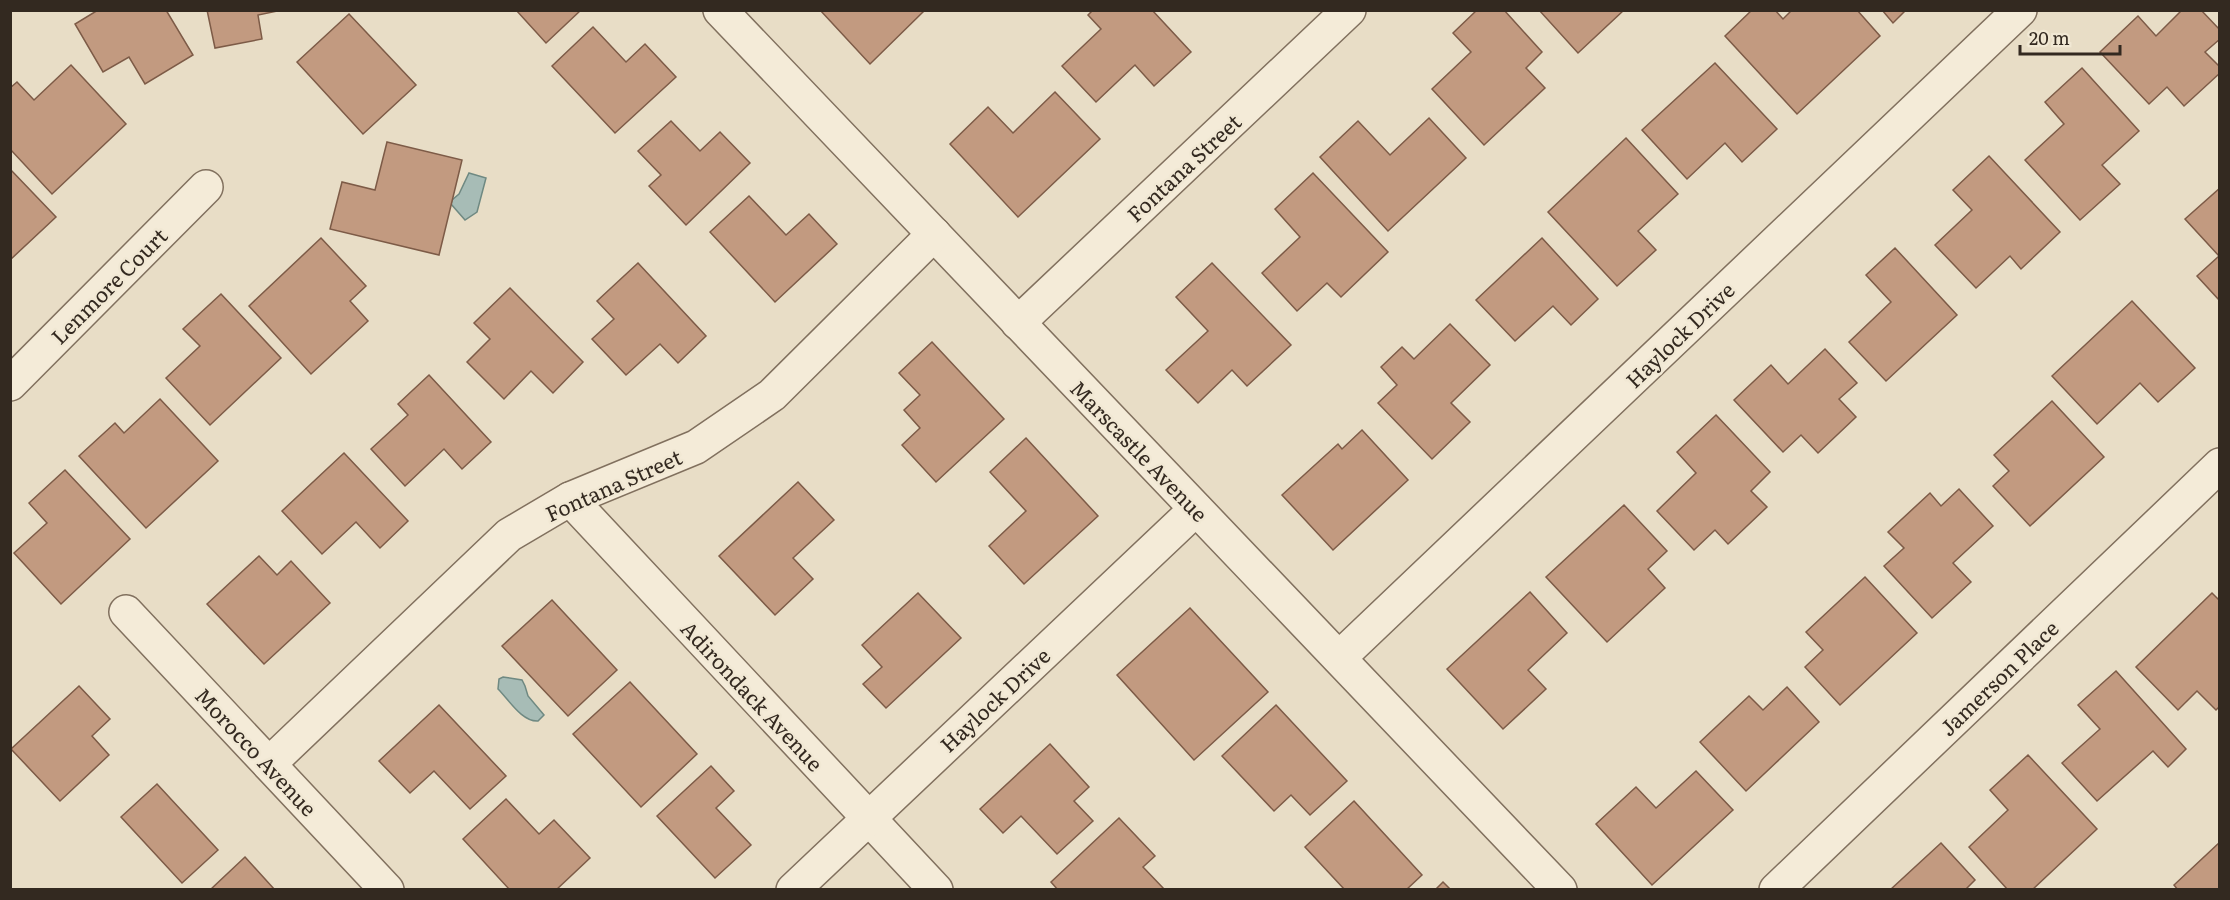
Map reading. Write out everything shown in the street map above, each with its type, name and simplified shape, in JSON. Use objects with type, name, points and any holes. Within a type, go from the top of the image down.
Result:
[{"type":"street","name":"Marscastle Avenue","points":[[720,10],[1560,890]]},
{"type":"street","name":"Fontana Street","points":[[1018,323],[1348,10]]},
{"type":"street","name":"Haylock Drive","points":[[1339,658],[2020,10]]},
{"type":"street","name":"Lenmore Court","points":[[10,384],[206,187]]},
{"type":"street","name":"Fontana Street","points":[[269,764],[509,535],[570,499],[696,447],[772,395],[934,234]]},
{"type":"street","name":"Jamerson Place","points":[[1776,890],[2220,465]]},
{"type":"street","name":"Adirondack Avenue","points":[[570,499],[936,890]]},
{"type":"street","name":"Haylock Drive","points":[[793,890],[1196,509]]},
{"type":"street","name":"Morocco Avenue","points":[[126,612],[387,890]]},
{"type":"water","points":[[469,173],[486,178],[477,212],[465,220],[451,204],[459,194]]},
{"type":"water","points":[[503,677],[522,680],[528,696],[544,715],[538,721],[527,718],[516,710],[498,689],[499,679]]},
{"type":"building","points":[[98,10],[166,10],[193,55],[145,84],[129,57],[103,72],[75,24]]},
{"type":"building","points":[[207,10],[282,10],[258,15],[262,39],[215,48]]},
{"type":"building","points":[[516,10],[581,10],[546,43]]},
{"type":"building","points":[[820,10],[925,10],[870,64]]},
{"type":"building","points":[[1093,10],[1152,10],[1191,52],[1154,86],[1135,65],[1096,102],[1062,66],[1101,29],[1088,15]]},
{"type":"building","points":[[1477,10],[1504,10],[1542,52],[1526,68],[1545,88],[1484,145],[1432,89],[1471,52],[1453,33]]},
{"type":"building","points":[[1539,10],[1624,10],[1578,53]]},
{"type":"building","points":[[1752,10],[1775,10],[1783,19],[1792,10],[1857,10],[1880,36],[1797,114],[1725,36]]},
{"type":"building","points":[[1882,10],[1906,10],[1893,23]]},
{"type":"building","points":[[2182,10],[2201,10],[2220,30],[2220,39],[2205,52],[2220,67],[2220,73],[2184,106],[2167,87],[2149,104],[2100,52],[2138,16],[2156,36]]},
{"type":"building","points":[[349,14],[416,85],[363,134],[297,62]]},
{"type":"building","points":[[593,27],[626,62],[645,44],[676,77],[615,133],[552,66]]},
{"type":"building","points":[[1715,63],[1777,129],[1742,162],[1725,143],[1687,179],[1642,130]]},
{"type":"building","points":[[71,65],[126,124],[52,194],[10,149],[10,88],[17,82],[34,100]]},
{"type":"building","points":[[2082,68],[2139,131],[2102,165],[2120,184],[2080,220],[2025,160],[2064,124],[2045,102]]},
{"type":"building","points":[[1055,92],[1100,139],[1018,217],[950,144],[988,107],[1013,133]]},
{"type":"building","points":[[1429,118],[1466,158],[1388,231],[1320,157],[1358,121],[1390,155]]},
{"type":"building","points":[[671,121],[700,151],[720,132],[750,163],[686,225],[649,186],[661,175],[638,151]]},
{"type":"building","points":[[1626,138],[1678,194],[1638,231],[1656,250],[1617,286],[1548,212]]},
{"type":"building","points":[[387,142],[462,160],[439,255],[330,229],[342,182],[375,190]]},
{"type":"building","points":[[1989,156],[2060,232],[2021,269],[2010,256],[1976,288],[1935,245],[1972,210],[1953,190]]},
{"type":"building","points":[[10,169],[56,217],[10,260]]},
{"type":"building","points":[[1313,173],[1388,252],[1341,297],[1327,283],[1297,311],[1262,273],[1300,237],[1275,209]]},
{"type":"building","points":[[2220,188],[2220,301],[2197,276],[2219,256],[2185,219]]},
{"type":"building","points":[[749,196],[786,235],[809,214],[837,244],[775,302],[710,232]]},
{"type":"building","points":[[321,238],[366,286],[350,301],[368,321],[311,374],[249,306]]},
{"type":"building","points":[[1542,238],[1598,299],[1571,325],[1553,306],[1515,341],[1476,300]]},
{"type":"building","points":[[1895,248],[1957,315],[1886,381],[1849,342],[1891,302],[1866,275]]},
{"type":"building","points":[[638,263],[706,336],[678,363],[660,344],[626,375],[592,339],[614,319],[597,301]]},
{"type":"building","points":[[1212,263],[1291,345],[1247,386],[1232,370],[1198,403],[1166,370],[1208,331],[1176,297]]},
{"type":"building","points":[[510,288],[583,362],[553,393],[531,371],[504,399],[467,362],[490,339],[474,323]]},
{"type":"building","points":[[221,294],[281,358],[210,425],[166,378],[200,346],[183,329]]},
{"type":"building","points":[[2132,301],[2195,368],[2158,402],[2140,383],[2097,424],[2052,376]]},
{"type":"building","points":[[1450,324],[1490,365],[1451,403],[1470,422],[1432,459],[1378,403],[1397,385],[1381,367],[1402,347],[1414,359]]},
{"type":"building","points":[[932,342],[1004,419],[936,482],[902,445],[920,428],[904,410],[920,395],[899,373]]},
{"type":"building","points":[[1825,349],[1857,383],[1839,399],[1856,417],[1818,453],[1801,435],[1783,452],[1734,400],[1771,365],[1788,384]]},
{"type":"building","points":[[429,375],[491,442],[462,469],[444,449],[405,486],[371,449],[408,415],[398,404]]},
{"type":"building","points":[[160,399],[218,461],[146,528],[79,456],[115,423],[124,433]]},
{"type":"building","points":[[2052,401],[2104,457],[2030,526],[1993,486],[2009,471],[1994,455]]},
{"type":"building","points":[[1716,415],[1770,472],[1751,491],[1767,507],[1728,544],[1715,530],[1694,550],[1657,511],[1696,473],[1677,452]]},
{"type":"building","points":[[1362,430],[1408,480],[1333,550],[1282,495],[1338,444],[1342,449]]},
{"type":"building","points":[[1026,438],[1098,516],[1024,584],[989,546],[1026,511],[990,472]]},
{"type":"building","points":[[344,453],[408,521],[380,548],[356,522],[322,554],[282,511]]},
{"type":"building","points":[[65,470],[130,539],[61,604],[14,553],[47,523],[29,503]]},
{"type":"building","points":[[798,482],[834,520],[793,558],[813,579],[775,615],[719,556]]},
{"type":"building","points":[[1959,489],[1993,526],[1953,563],[1971,582],[1932,618],[1884,566],[1904,548],[1888,532],[1930,493],[1941,506]]},
{"type":"building","points":[[1624,505],[1667,551],[1648,569],[1665,588],[1607,642],[1546,577]]},
{"type":"building","points":[[259,556],[277,575],[291,561],[330,603],[264,664],[207,604]]},
{"type":"building","points":[[1865,577],[1917,633],[1840,705],[1805,667],[1823,650],[1806,632]]},
{"type":"building","points":[[1530,592],[1567,633],[1528,670],[1546,689],[1503,729],[1447,669]]},
{"type":"building","points":[[918,593],[961,638],[886,708],[863,684],[882,667],[862,645]]},
{"type":"building","points":[[2212,593],[2220,601],[2220,706],[2216,710],[2197,691],[2178,710],[2136,667]]},
{"type":"building","points":[[552,600],[617,670],[568,716],[502,646]]},
{"type":"building","points":[[1190,608],[1268,692],[1194,760],[1117,675]]},
{"type":"building","points":[[2116,671],[2186,749],[2168,767],[2153,751],[2097,801],[2062,763],[2100,729],[2078,705]]},
{"type":"building","points":[[630,682],[697,754],[641,807],[573,734]]},
{"type":"building","points":[[79,686],[110,719],[92,736],[109,755],[60,801],[11,749]]},
{"type":"building","points":[[1787,687],[1819,722],[1746,791],[1700,742],[1749,696],[1763,710]]},
{"type":"building","points":[[439,705],[506,776],[470,809],[434,771],[410,793],[379,761]]},
{"type":"building","points":[[1276,705],[1347,781],[1310,815],[1291,795],[1274,811],[1222,756]]},
{"type":"building","points":[[1050,744],[1089,787],[1074,801],[1093,821],[1057,854],[1021,816],[1003,833],[980,809]]},
{"type":"building","points":[[2028,755],[2097,829],[2032,890],[2008,890],[1969,847],[2008,810],[1990,790]]},
{"type":"building","points":[[711,766],[734,791],[716,808],[751,845],[715,878],[657,816]]},
{"type":"building","points":[[1696,771],[1733,810],[1652,885],[1596,824],[1636,787],[1656,808]]},
{"type":"building","points":[[157,784],[218,850],[182,883],[121,817]]},
{"type":"building","points":[[506,799],[539,834],[554,820],[590,858],[556,890],[510,890],[463,839]]},
{"type":"building","points":[[1354,801],[1422,875],[1406,890],[1345,890],[1305,847]]},
{"type":"building","points":[[1119,818],[1155,856],[1143,867],[1165,890],[1058,890],[1051,882]]},
{"type":"building","points":[[2220,842],[2220,890],[2178,890],[2174,885]]},
{"type":"building","points":[[1941,843],[1975,880],[1965,890],[1890,890]]},
{"type":"building","points":[[245,857],[275,890],[210,890]]},
{"type":"building","points":[[1443,882],[1451,890],[1435,890]]}]
